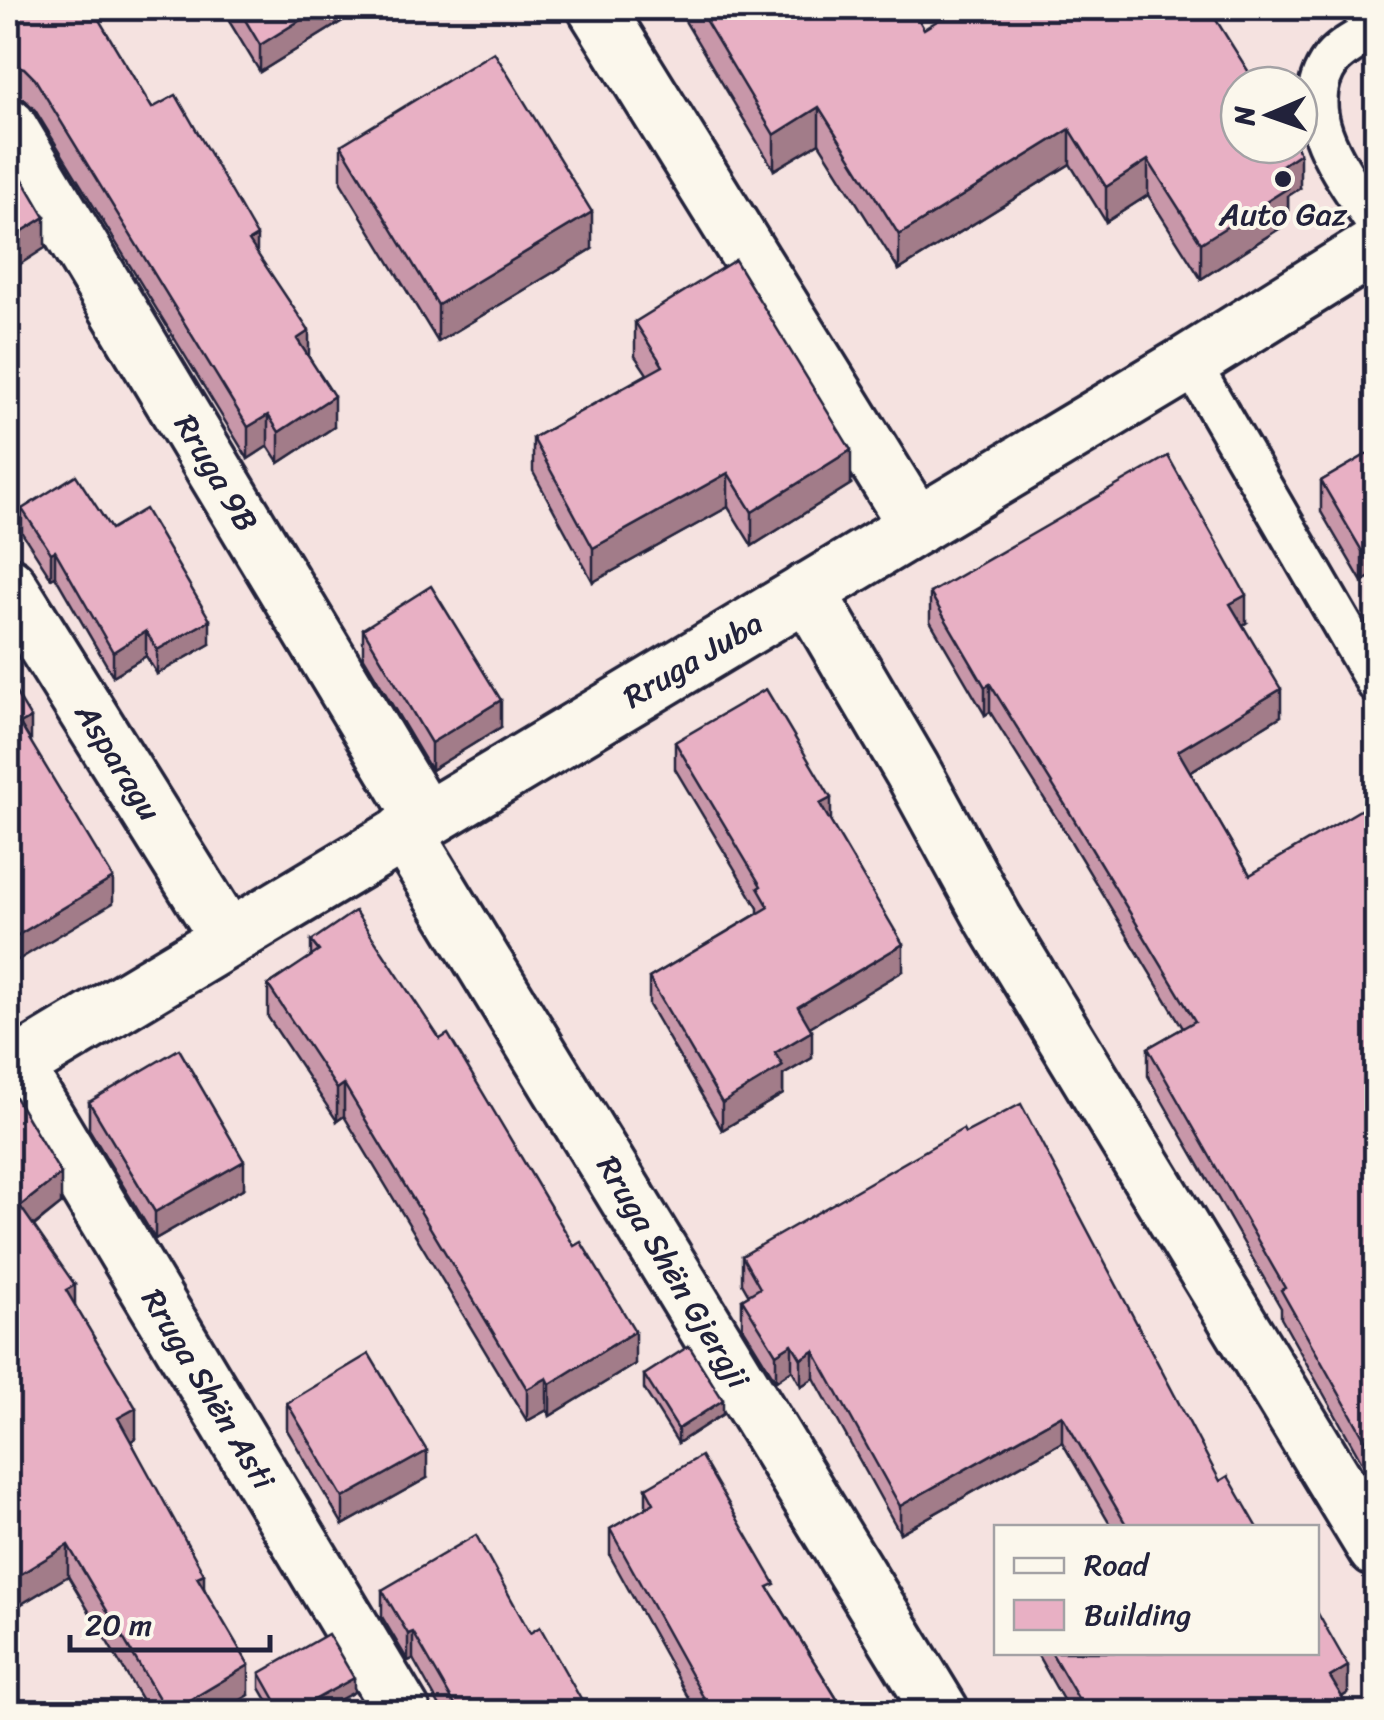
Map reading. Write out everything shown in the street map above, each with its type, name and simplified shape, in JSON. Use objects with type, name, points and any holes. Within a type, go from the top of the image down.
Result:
[{"type":"street","points":[[596,8],[917,526]]},
{"type":"street","points":[[1370,8],[1376,18]]},
{"type":"street","name":"Rruga 9B","points":[[8,126],[415,826]]},
{"type":"street","name":"Rruga Juba","points":[[11,1068],[1190,362],[1376,246]]},
{"type":"street","name":"Asparagu","points":[[8,586],[228,938]]},
{"type":"street","points":[[807,592],[912,770],[994,920],[1376,1548]]},
{"type":"street","name":"Rruga Shën Gjergji","points":[[415,826],[941,1712]]},
{"type":"street","name":"Rruga Shën Asti","points":[[11,1068],[402,1712]]},
{"type":"lane","points":[[1376,28],[1330,62],[1317,104],[1320,129],[1376,224]]},
{"type":"lane","points":[[1190,362],[1376,683]]},
{"type":"building","points":[[8,8],[92,8],[152,108],[176,95],[257,236],[249,241],[309,331],[297,339],[334,396],[279,432],[268,415],[248,427],[35,79],[24,68],[8,64]]},
{"type":"building","points":[[238,8],[320,8],[260,45]]},
{"type":"building","points":[[698,8],[912,8],[924,29],[958,8],[1203,8],[1208,18],[1213,15],[1244,65],[1219,65],[1219,165],[1282,165],[1276,169],[1288,188],[1201,243],[1148,160],[1106,187],[1070,129],[899,235],[819,107],[774,135]]},
{"type":"building","points":[[494,52],[592,212],[438,305],[341,145]]},
{"type":"building","points":[[8,154],[45,217],[8,240]]},
{"type":"building","points":[[735,260],[851,450],[752,512],[728,473],[593,548],[533,438],[663,366],[635,322]]},
{"type":"building","points":[[1376,449],[1376,543],[1362,551],[1321,481]]},
{"type":"building","points":[[1168,456],[1246,595],[1230,604],[1281,689],[1178,751],[1250,875],[1372,803],[1376,810],[1376,1244],[1372,1246],[1376,1255],[1376,1459],[1281,1290],[1285,1288],[1148,1048],[1195,1021],[1067,808],[990,684],[985,687],[930,593]]},
{"type":"building","points":[[76,475],[111,529],[145,509],[210,620],[157,650],[146,631],[113,652],[55,551],[51,553],[22,509]]},
{"type":"building","points":[[431,586],[501,700],[431,743],[363,629]]},
{"type":"building","points":[[8,680],[31,718],[20,724],[113,878],[8,941]]},
{"type":"building","points":[[766,689],[831,798],[820,804],[903,944],[798,1007],[812,1031],[775,1053],[783,1066],[722,1103],[649,978],[769,907],[758,888],[761,886],[675,742]]},
{"type":"building","points":[[355,911],[440,1039],[448,1034],[574,1246],[581,1242],[635,1331],[550,1384],[547,1378],[527,1389],[344,1084],[337,1089],[268,985],[319,951],[311,941]]},
{"type":"building","points":[[179,1049],[244,1161],[155,1212],[89,1102]]},
{"type":"building","points":[[12,1092],[61,1174],[20,1206],[75,1285],[66,1290],[136,1408],[118,1418],[204,1574],[197,1577],[249,1665],[170,1712],[68,1545],[8,1582],[8,1095]]},
{"type":"building","points":[[1021,1104],[1220,1481],[1228,1476],[1256,1525],[1126,1525],[1062,1415],[900,1506],[814,1351],[801,1359],[792,1344],[776,1354],[742,1299],[760,1288],[742,1256],[963,1129],[965,1133]]},
{"type":"building","points":[[689,1346],[723,1400],[678,1429],[644,1375]]},
{"type":"building","points":[[369,1354],[427,1451],[343,1498],[287,1403]]},
{"type":"building","points":[[701,1456],[775,1584],[768,1587],[845,1712],[692,1712],[707,1704],[610,1529],[654,1503],[646,1488]]},
{"type":"building","points":[[476,1535],[530,1633],[540,1627],[588,1712],[459,1712],[413,1632],[408,1634],[382,1590]]},
{"type":"building","points":[[1319,1615],[1348,1666],[1330,1677],[1351,1712],[1086,1712],[1053,1655],[1319,1655]]},
{"type":"building","points":[[328,1634],[354,1678],[292,1712],[282,1712],[260,1673]]},
{"type":"place","name":"Auto Gaz","points":[[1283,179]]}]
